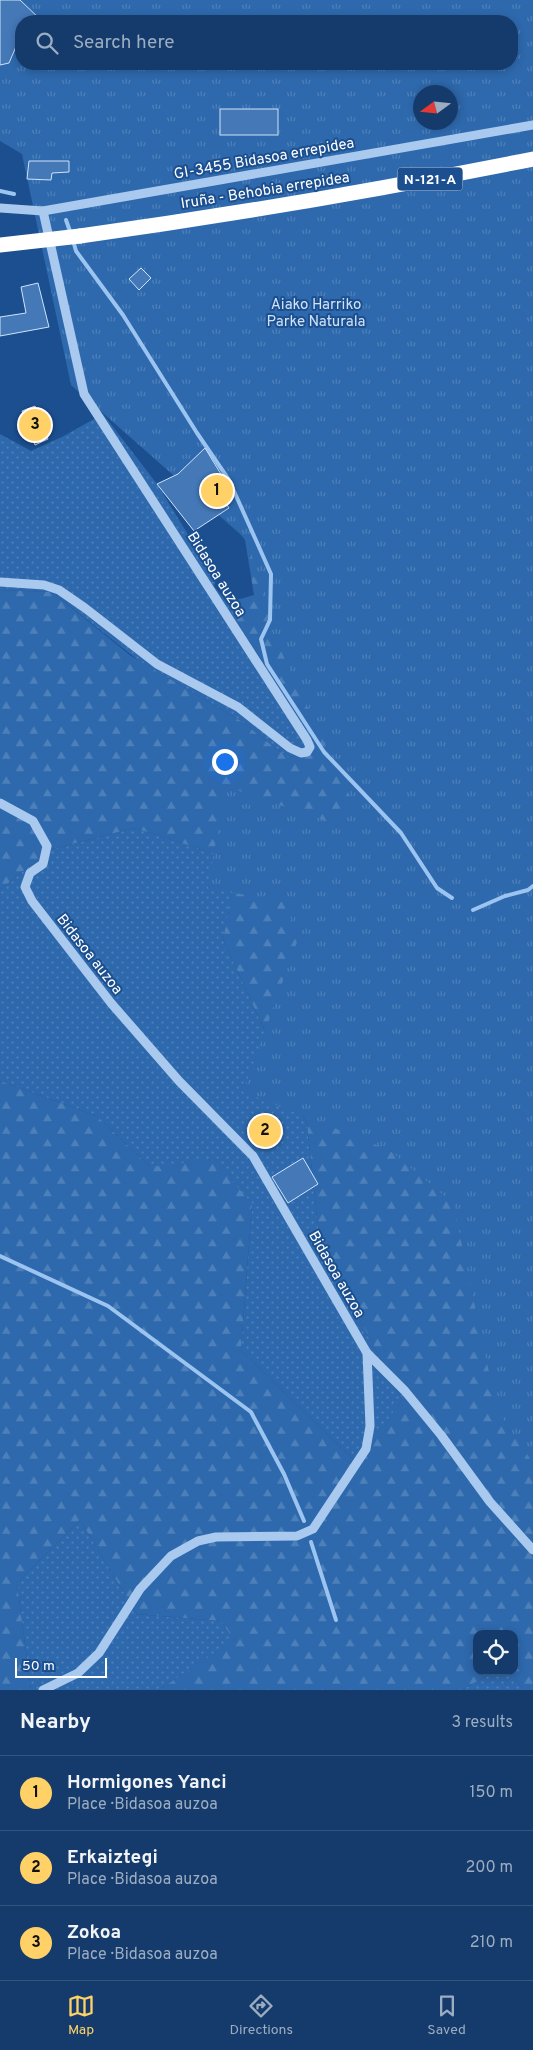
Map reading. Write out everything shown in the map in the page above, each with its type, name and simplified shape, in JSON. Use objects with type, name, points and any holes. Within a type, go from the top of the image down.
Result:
[{"type":"highway","name":"Iruña - Behobia errepidea","points":[[0,245],[80,236],[308,202],[533,158]]},
{"type":"street","name":"GI-3455 Bidasoa errepidea","points":[[0,208],[43,211],[533,125]]},
{"type":"street","name":"Bidasoa auzoa","points":[[0,582],[44,584],[59,590],[157,664],[238,707],[290,748],[301,753],[307,752],[310,748],[307,740],[84,394],[43,211]]},
{"type":"street","name":"Bidasoa auzoa","points":[[0,803],[33,821],[47,846],[43,864],[30,873],[25,886],[32,902],[110,1003],[179,1081],[253,1156],[367,1353],[370,1426],[366,1449],[313,1529],[297,1536],[216,1537],[198,1541],[171,1556],[140,1589],[100,1653],[78,1672],[43,1690]]},
{"type":"street","points":[[367,1353],[405,1391],[441,1434],[490,1502],[533,1550]]},
{"type":"green space","name":"Aiako Harriko Parke Naturala","points":[[0,0],[533,0],[533,1463],[497,1410],[453,1203],[389,1150],[243,1092],[297,942],[287,903],[208,888],[225,786],[338,825],[350,797],[273,634],[248,541],[71,385],[22,154],[0,141]]},
{"type":"green space","points":[[533,230],[533,1690],[523,1690],[514,1675],[518,1675],[518,1630],[473,1630],[473,1675],[488,1675],[462,1690],[159,1690],[234,1640],[221,1621],[137,1614],[80,1520],[17,1583],[31,1690],[0,1690],[0,1081],[97,1116],[150,1167],[212,1159],[252,1203],[241,1350],[357,1463],[402,1400],[320,1244],[307,1124],[223,939],[239,861],[134,828],[49,850],[0,890],[0,590],[52,592],[131,656],[241,721],[288,758],[317,746],[247,638],[229,605],[233,601],[254,595],[245,540],[224,512]]},
{"type":"green space","points":[[103,414],[157,484],[216,580],[214,586],[229,605],[247,638],[318,746],[288,758],[241,721],[139,661],[52,592],[0,590],[0,434],[31,451],[62,437]]},
{"type":"green space","points":[[134,828],[240,861],[223,939],[307,1124],[320,1244],[402,1400],[358,1464],[241,1350],[252,1203],[150,1167],[97,1116],[0,1081],[0,890],[49,850]]},
{"type":"green space","points":[[80,1520],[137,1614],[221,1621],[235,1640],[159,1690],[31,1690],[17,1583]]},
{"type":"green space","points":[[488,1675],[514,1675],[523,1690],[462,1690]]},
{"type":"building","points":[[0,0],[20,0],[36,15],[15,15],[15,49],[9,63],[0,65]]},
{"type":"building","points":[[220,109],[278,109],[278,135],[220,135]]},
{"type":"building","points":[[29,161],[69,161],[69,172],[52,173],[51,180],[27,179]]},
{"type":"building","points":[[141,268],[151,278],[139,290],[129,279]]},
{"type":"building","points":[[38,283],[49,327],[0,336],[0,317],[26,313],[21,287]]},
{"type":"building","points":[[35,406],[48,439],[35,445],[22,411]]},
{"type":"building","points":[[205,448],[230,489],[231,496],[225,502],[229,508],[194,531],[157,484],[178,474]]},
{"type":"building","points":[[276,1117],[283,1134],[255,1146],[247,1128]]},
{"type":"building","points":[[303,1158],[318,1184],[288,1203],[272,1177]]},
{"type":"waterway","points":[[0,191],[14,194]]},
{"type":"waterway","points":[[66,220],[71,234]]},
{"type":"waterway","points":[[73,240],[76,251],[123,315],[197,433],[229,480],[271,574],[270,620],[261,639],[267,664],[324,752],[401,833],[437,888],[452,898]]},
{"type":"waterway","points":[[473,910],[505,896],[528,890],[533,886]]},
{"type":"waterway","points":[[0,1256],[108,1306],[251,1412],[284,1474],[304,1521]]},
{"type":"waterway","points":[[311,1542],[336,1620]]},
{"type":"place","name":"Zokoa","points":[[35,425]]},
{"type":"place","name":"Hormigones Yanci","points":[[217,491]]},
{"type":"place","name":"Erkaiztegi","points":[[265,1131]]}]
